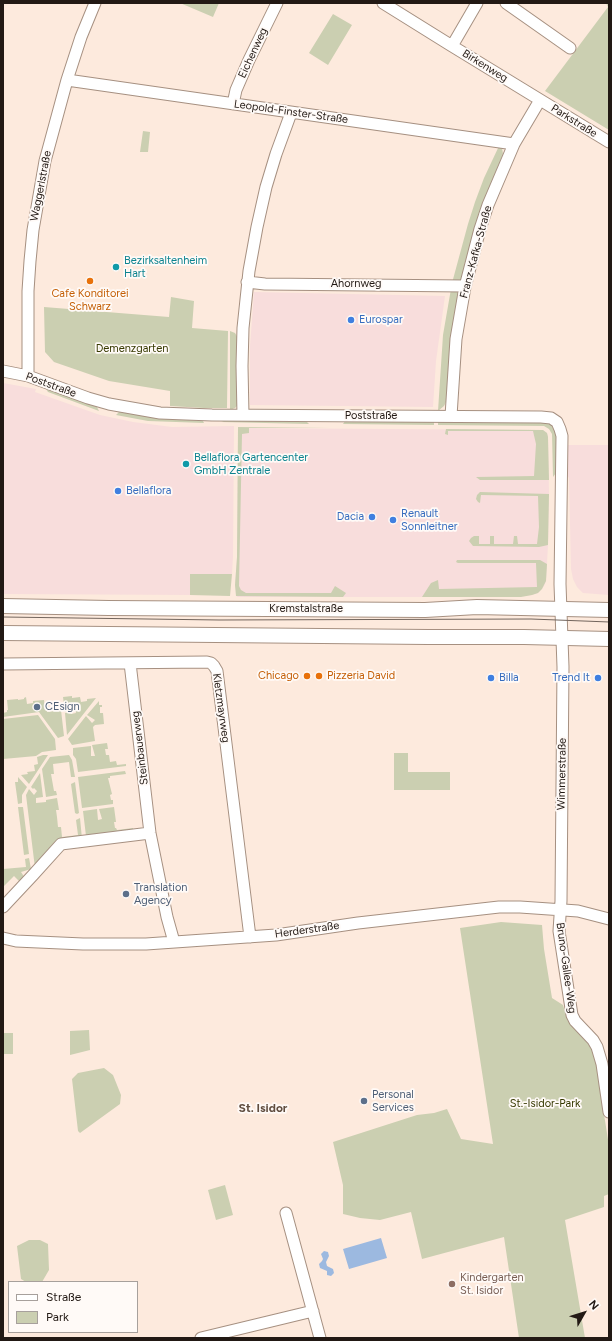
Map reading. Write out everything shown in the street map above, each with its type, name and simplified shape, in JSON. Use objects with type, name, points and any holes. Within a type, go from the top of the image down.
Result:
[{"type":"main road","name":"Kremstalstraße","points":[[3,606],[425,610],[477,607],[609,610]]},
{"type":"main road","points":[[3,633],[609,639]]},
{"type":"street","name":"Waggerlstraße","points":[[28,376],[28,291],[33,230],[46,157],[67,80],[81,37],[95,3]]},
{"type":"street","name":"Eichenweg","points":[[233,104],[238,84],[277,3]]},
{"type":"street","points":[[382,3],[452,46]]},
{"type":"street","name":"Birkenweg","points":[[477,3],[452,46],[540,100]]},
{"type":"street","points":[[506,3],[570,48]]},
{"type":"street","name":"Leopold-Finster-Straße","points":[[67,80],[514,144]]},
{"type":"street","name":"Parkstraße","points":[[540,100],[609,142]]},
{"type":"street","name":"Franz-Kafka-Straße","points":[[451,416],[456,339],[466,286],[480,229],[488,205],[514,144],[540,100]]},
{"type":"street","points":[[242,415],[243,328],[247,282],[266,187],[291,113]]},
{"type":"street","name":"Ahornweg","points":[[247,282],[265,284],[466,286]]},
{"type":"street","name":"Poststraße","points":[[3,371],[28,376],[88,398],[134,409],[172,414],[551,418],[557,422],[562,436],[560,608]]},
{"type":"street","name":"Wimmerstraße","points":[[560,608],[563,667],[560,910]]},
{"type":"street","name":"Steinbauerweg","points":[[130,663],[150,833],[167,917],[174,942]]},
{"type":"street","name":"Kletzmayrweg","points":[[3,664],[211,663],[217,671],[250,937]]},
{"type":"street","points":[[3,907],[61,844],[150,833]]},
{"type":"street","name":"Herderstraße","points":[[3,938],[16,941],[83,944],[146,944],[276,935],[358,923],[478,909],[520,907],[578,912],[609,919]]},
{"type":"street","name":"Bruno-Gallee-Weg","points":[[560,910],[558,931],[572,1015],[575,1021],[593,1040],[597,1047],[602,1064],[609,1112]]},
{"type":"street","points":[[286,1213],[320,1338]]},
{"type":"street","points":[[202,1338],[313,1311]]},
{"type":"shaded area","points":[[254,292],[445,296],[436,361],[433,407],[250,405],[250,346]]},
{"type":"shaded area","name":"Bellaflora","points":[[3,383],[36,389],[35,392],[100,415],[133,422],[172,427],[234,426],[232,574],[190,574],[190,595],[3,594]]},
{"type":"shaded area","name":"Renault Sonnleitner","points":[[238,428],[543,430],[547,433],[548,437],[549,494],[548,545],[546,581],[544,586],[538,593],[516,597],[237,597],[235,585],[237,557]]},
{"type":"shaded area","points":[[567,445],[609,445],[609,595],[583,593],[577,587],[573,579],[571,569]]},
{"type":"green space","points":[[180,3],[219,3],[213,17]]},
{"type":"green space","points":[[606,3],[609,3],[609,130],[545,91],[608,7]]},
{"type":"green space","points":[[333,14],[352,25],[328,65],[309,53]]},
{"type":"green space","points":[[143,131],[150,132],[148,152],[140,152]]},
{"type":"green space","points":[[499,146],[502,148],[503,154],[482,205],[465,262],[451,336],[447,400],[444,406],[438,411],[443,335],[452,283],[475,202]]},
{"type":"green space","name":"Demenzgarten","points":[[171,297],[194,301],[192,328],[228,331],[227,408],[170,406],[170,391],[109,381],[54,362],[45,352],[44,307],[169,317]]},
{"type":"green space","points":[[230,331],[235,333],[238,338],[238,405],[230,410]]},
{"type":"green space","points":[[46,389],[97,407],[99,411],[48,392]]},
{"type":"green space","points":[[119,412],[160,418],[203,421],[204,423],[148,421],[116,415]]},
{"type":"green space","points":[[305,420],[309,424],[221,422],[224,421]]},
{"type":"green space","points":[[345,421],[434,421],[434,425],[343,424]]},
{"type":"green space","points":[[438,421],[549,423],[556,431],[557,436],[556,473],[553,477],[552,434],[549,429],[544,426],[438,425]]},
{"type":"green space","points":[[238,427],[330,428],[249,428],[249,433],[242,434],[239,586],[241,590],[246,593],[331,593],[335,586],[346,593],[343,597],[236,596]]},
{"type":"green space","points":[[446,429],[543,430],[547,433],[548,437],[549,480],[480,480],[476,477],[534,476],[536,444],[533,431],[448,431],[448,435],[445,434]]},
{"type":"green space","points":[[480,492],[549,494],[548,545],[539,547],[473,546],[469,541],[474,536],[479,536],[479,544],[490,544],[490,536],[494,536],[494,544],[513,544],[514,536],[517,536],[518,544],[537,544],[539,527],[538,496],[481,495],[480,503],[476,499]]},
{"type":"green space","points":[[457,560],[540,560],[547,564],[546,581],[538,593],[521,597],[422,597],[431,583],[438,580],[439,589],[537,587],[536,563],[458,563],[456,562]]},
{"type":"green space","points":[[190,574],[232,574],[230,596],[190,595]]},
{"type":"green space","points":[[72,696],[72,698],[80,697],[81,702],[87,701],[87,699],[96,698],[67,735],[65,713],[76,713],[75,709],[65,712],[63,697]]},
{"type":"green space","points":[[26,697],[27,704],[33,703],[33,701],[44,700],[45,710],[47,710],[47,712],[61,710],[64,736],[58,738],[39,712],[3,717],[3,713],[7,712],[8,710],[7,700],[18,700]]},
{"type":"green space","points":[[99,701],[99,705],[102,705],[102,707],[100,707],[100,713],[103,713],[104,724],[95,725],[93,727],[95,741],[72,745],[68,739],[86,716],[92,723],[95,720],[87,715]]},
{"type":"green space","points":[[38,715],[55,739],[56,750],[42,752],[36,756],[3,759],[3,719]]},
{"type":"green space","points":[[107,743],[108,749],[105,749],[106,755],[109,755],[110,762],[116,761],[117,765],[126,764],[126,766],[78,772],[76,759],[73,755],[73,748],[91,746],[91,756],[95,756],[92,745]]},
{"type":"green space","points":[[394,753],[408,753],[408,772],[450,772],[450,790],[394,790]]},
{"type":"green space","points":[[48,755],[29,784],[21,775],[28,774],[27,772],[35,771],[34,765],[38,764],[37,757]]},
{"type":"green space","points":[[69,755],[72,760],[75,777],[71,777],[69,762],[53,764],[54,774],[51,774],[54,791],[56,791],[57,795],[46,797],[42,769],[50,757]]},
{"type":"green space","points":[[125,771],[126,774],[110,776],[110,778],[108,778],[112,794],[110,795],[111,800],[113,800],[113,804],[82,808],[78,777]]},
{"type":"green space","points":[[40,773],[43,797],[36,798],[36,803],[46,802],[46,800],[57,798],[59,810],[56,810],[58,827],[61,827],[62,837],[78,835],[76,820],[80,818],[82,839],[56,842],[35,868],[26,795],[29,789],[34,795],[37,791],[31,787]]},
{"type":"green space","points":[[18,777],[27,787],[22,795],[22,803],[18,804],[15,782],[18,782]]},
{"type":"green space","points":[[75,782],[79,813],[77,814],[75,813],[71,784]]},
{"type":"green space","points":[[18,807],[23,807],[29,854],[24,855]]},
{"type":"green space","points":[[114,807],[116,822],[114,822],[115,828],[117,830],[133,828],[133,832],[86,836],[83,811],[97,809],[98,820],[102,819],[99,809]]},
{"type":"green space","points":[[29,858],[31,869],[21,872],[25,878],[20,882],[14,876],[3,887],[3,869],[26,867],[25,859]]},
{"type":"green space","name":"St.-Isidor-Park","points":[[501,922],[542,925],[544,949],[552,998],[563,1005],[568,1021],[591,1047],[595,1057],[609,1146],[609,1194],[604,1196],[604,1207],[565,1220],[585,1338],[519,1338],[504,1237],[422,1259],[411,1212],[380,1220],[360,1218],[343,1214],[343,1185],[333,1142],[417,1115],[434,1113],[447,1109],[461,1139],[493,1144],[460,928]]},
{"type":"green space","points":[[89,1030],[90,1050],[70,1055],[70,1031]]},
{"type":"green space","points":[[3,1033],[13,1033],[13,1054],[3,1054]]},
{"type":"green space","points":[[104,1068],[113,1075],[121,1095],[120,1104],[80,1133],[78,1131],[72,1079],[78,1073]]},
{"type":"green space","points":[[225,1185],[233,1215],[216,1220],[208,1190]]},
{"type":"green space","points":[[29,1240],[40,1240],[48,1244],[49,1270],[43,1281],[24,1281],[21,1279],[17,1246]]},
{"type":"water","points":[[381,1238],[387,1258],[349,1269],[343,1249]]},
{"type":"water","points":[[324,1251],[328,1252],[329,1256],[326,1262],[327,1266],[333,1269],[334,1273],[331,1276],[327,1275],[327,1271],[320,1268],[319,1264],[323,1259],[321,1254]]},
{"type":"tram line","points":[[3,617],[219,620],[531,619],[609,622]]},
{"type":"place","name":"Bezirksaltenheim Hart","points":[[116,267]]},
{"type":"place","name":"Cafe Konditorei Schwarz","points":[[90,281]]},
{"type":"place","name":"Eurospar","points":[[351,320]]},
{"type":"place","name":"Bellaflora Gartencenter GmbH Zentrale","points":[[186,464]]},
{"type":"place","name":"Bellaflora","points":[[118,491]]},
{"type":"place","name":"Dacia","points":[[372,517]]},
{"type":"place","name":"Renault Sonnleitner","points":[[393,520]]},
{"type":"place","name":"Chicago","points":[[307,676]]},
{"type":"place","name":"Pizzeria David","points":[[319,676]]},
{"type":"place","name":"Billa","points":[[491,678]]},
{"type":"place","name":"Trend It","points":[[598,678]]},
{"type":"place","name":"CEsign","points":[[37,707]]},
{"type":"place","name":"Translation Agency","points":[[126,894]]},
{"type":"place","name":"Personal Services","points":[[364,1101]]},
{"type":"place","name":"Kindergarten St. Isidor","points":[[452,1284]]},
{"type":"district","name":"St. Isidor","points":[[263,1108]]}]
